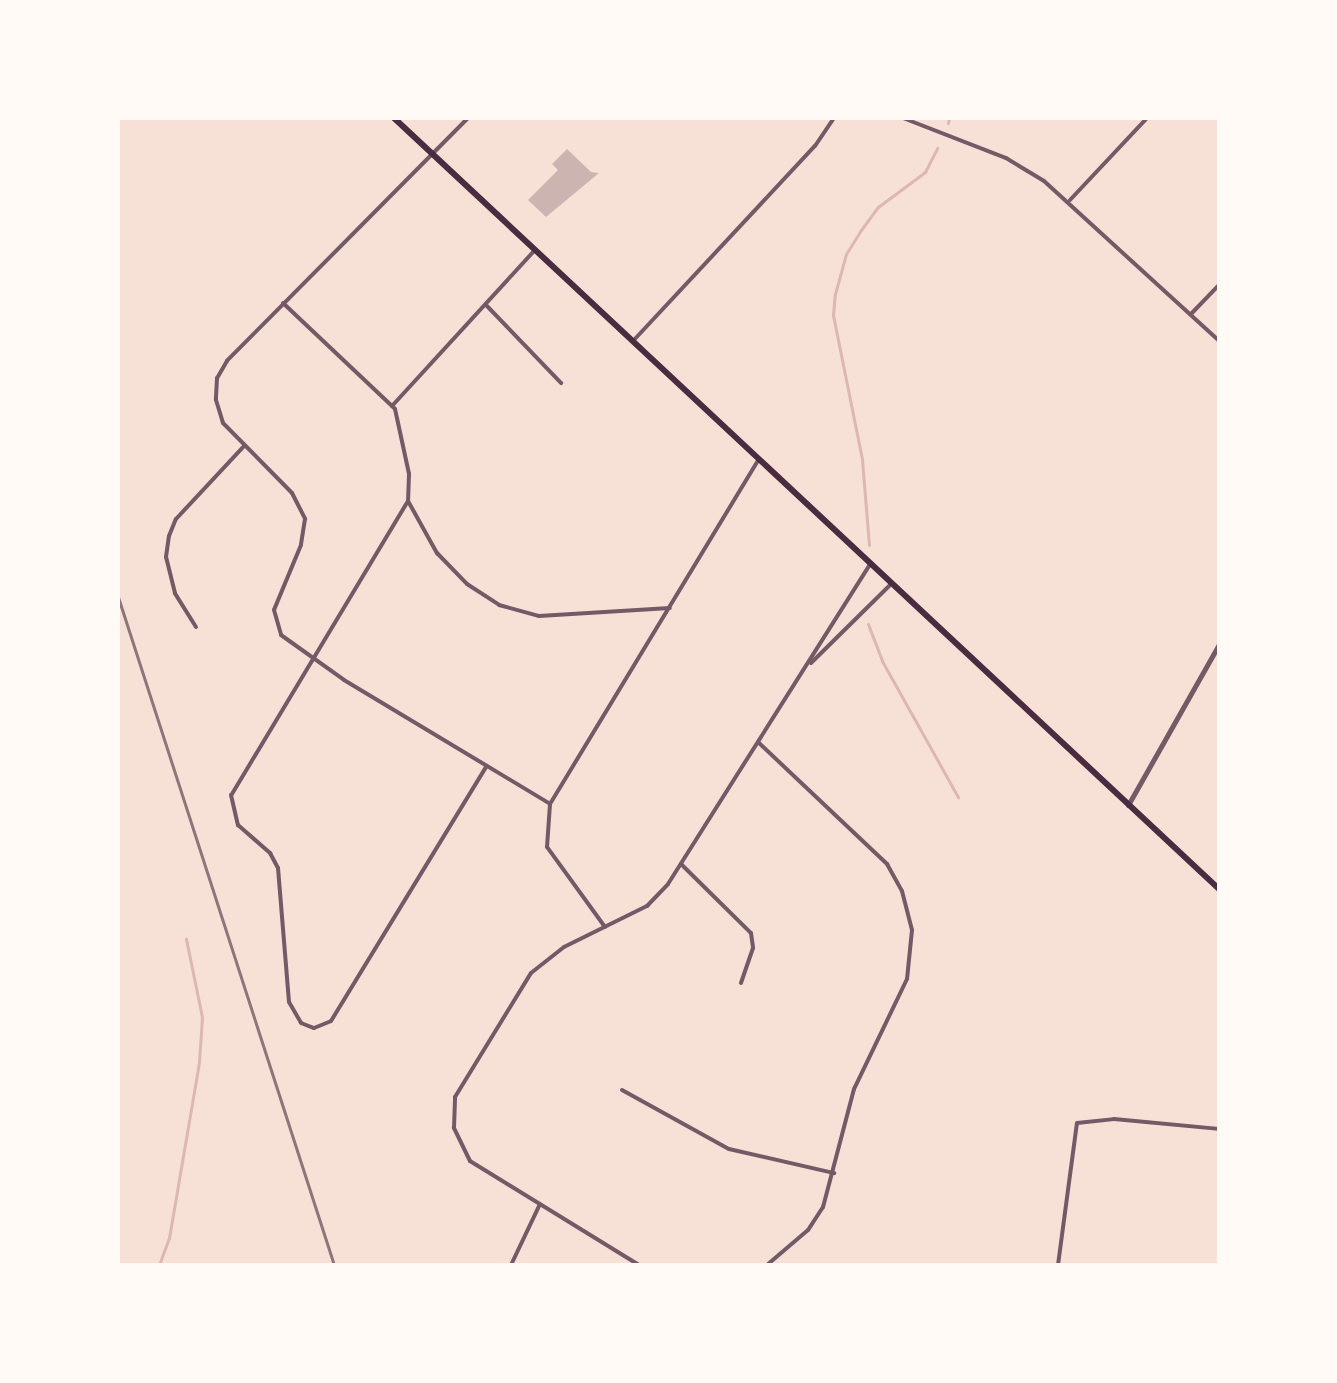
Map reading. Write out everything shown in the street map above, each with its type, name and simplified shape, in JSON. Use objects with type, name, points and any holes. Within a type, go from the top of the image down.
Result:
[{"type":"main road","points":[[394,118],[889,586],[1219,889]]},
{"type":"street","points":[[468,118],[430,151],[227,361],[215,389],[219,415],[303,511],[305,534],[274,618],[287,642],[550,804]]},
{"type":"street","points":[[631,343],[815,146],[834,118]]},
{"type":"street","points":[[903,118],[1006,158],[1070,200],[1219,341]]},
{"type":"street","points":[[1070,200],[1147,118]]},
{"type":"street","points":[[392,406],[487,306],[535,250]]},
{"type":"street","points":[[1191,314],[1219,285]]},
{"type":"street","points":[[283,303],[392,406],[409,474],[408,501],[238,778],[231,803],[238,825],[270,853],[278,868],[289,1002],[308,1027],[326,1025],[337,1012],[486,767]]},
{"type":"street","points":[[487,306],[561,383]]},
{"type":"street","points":[[196,627],[175,593],[166,557],[169,536],[176,519],[244,446]]},
{"type":"street","points":[[605,927],[547,847],[550,804],[758,461]]},
{"type":"street","points":[[408,501],[449,567],[508,609],[560,617],[648,606],[670,608]]},
{"type":"street","points":[[639,1265],[470,1161],[454,1128],[455,1097],[531,973],[564,947],[653,902],[810,665],[826,628],[869,566]]},
{"type":"street","points":[[810,665],[889,586]]},
{"type":"street","points":[[1128,805],[1219,644]]},
{"type":"street","points":[[758,742],[876,851],[896,878],[910,919],[907,979],[854,1089],[834,1173],[816,1219],[767,1265]]},
{"type":"street","points":[[681,864],[751,933],[753,948],[741,983]]},
{"type":"street","points":[[622,1090],[729,1149],[834,1173]]},
{"type":"street","points":[[1058,1265],[1077,1123],[1114,1119],[1219,1129]]},
{"type":"street","points":[[511,1265],[539,1206]]},
{"type":"building","points":[[567,149],[591,172],[599,173],[546,217],[528,200],[558,170],[552,164]]},
{"type":"waterway","points":[[948,123],[949,118]]},
{"type":"waterway","points":[[869,545],[862,459],[833,315],[835,294],[846,254],[861,230],[878,207],[925,172],[937,148]]},
{"type":"waterway","points":[[868,624],[882,661],[958,797]]},
{"type":"waterway","points":[[159,1265],[169,1238],[199,1062],[202,1017],[186,939]]},
{"type":"railway","points":[[118,597],[334,1265]]}]
